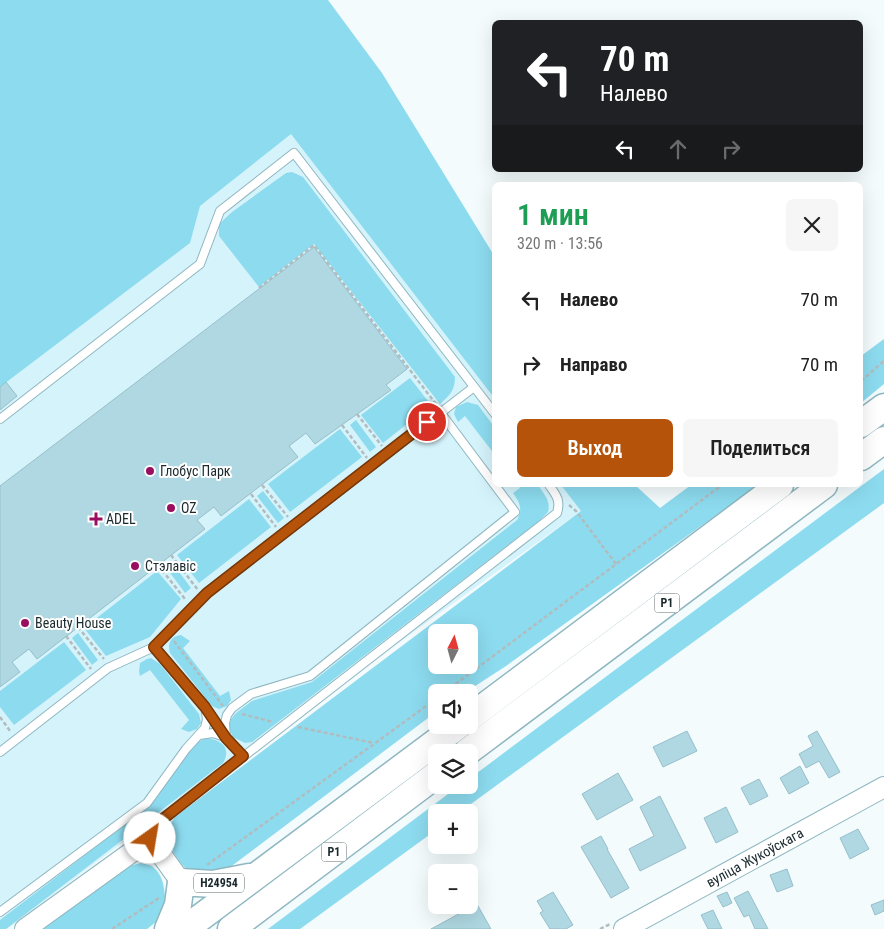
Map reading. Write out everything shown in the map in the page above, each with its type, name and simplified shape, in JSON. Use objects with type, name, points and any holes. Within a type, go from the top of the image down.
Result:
[{"type":"highway","points":[[863,423],[884,407]]},
{"type":"highway","points":[[863,456],[884,440]]},
{"type":"highway","name":"Р1","points":[[478,711],[777,487]]},
{"type":"highway","name":"Р1","points":[[478,744],[821,487]]},
{"type":"highway","name":"Р1","points":[[185,929],[447,734]]},
{"type":"highway","name":"Р1","points":[[231,929],[428,781]]},
{"type":"highway","name":"Н24954","points":[[168,929],[178,905],[173,888],[214,884],[258,875]]},
{"type":"street","name":"вуліца Жукоўскага","points":[[624,929],[884,787]]},
{"type":"street","name":"Н24954","points":[[150,838],[173,888]]},
{"type":"street","points":[[25,929],[150,838]]},
{"type":"lane","points":[[0,419],[200,264],[220,211],[294,152],[492,410]]},
{"type":"lane","points":[[0,752],[108,668],[154,647],[207,593],[474,387]]},
{"type":"lane","points":[[440,412],[492,481]]},
{"type":"lane","points":[[226,738],[225,723],[227,715],[232,708],[250,694],[310,676],[515,512],[496,487]]},
{"type":"lane","points":[[150,838],[154,826],[557,513],[560,505],[558,497],[550,487]]},
{"type":"lane","points":[[154,647],[205,707],[226,738],[243,756]]},
{"type":"lane","points":[[0,912],[147,803],[186,748],[205,728],[205,707]]},
{"type":"lane","points":[[199,735],[213,733],[226,738]]},
{"type":"path","points":[[259,288],[314,245],[436,404]]},
{"type":"path","points":[[863,379],[884,361]]},
{"type":"path","points":[[357,414],[382,446],[377,449]]},
{"type":"path","points":[[342,425],[367,458],[373,453]]},
{"type":"path","points":[[262,485],[289,518],[270,533]]},
{"type":"path","points":[[456,684],[719,487]]},
{"type":"path","points":[[251,494],[277,528]]},
{"type":"path","points":[[558,497],[576,511],[616,564]]},
{"type":"path","points":[[171,555],[198,590]]},
{"type":"path","points":[[158,565],[185,599]]},
{"type":"path","points":[[180,606],[185,599],[205,584]]},
{"type":"path","points":[[66,636],[92,670],[105,660],[78,627]]},
{"type":"path","points":[[174,641],[224,706],[245,715],[374,743]]},
{"type":"path","points":[[202,868],[428,705]]},
{"type":"path","points":[[0,717],[11,732]]},
{"type":"path","points":[[6,736],[17,728]]},
{"type":"path","points":[[112,929],[173,888]]},
{"type":"shaded area","points":[[0,0],[311,0],[492,272],[492,487],[625,487],[581,511],[142,828],[7,929],[0,929]]},
{"type":"shaded area","points":[[0,0],[328,0],[382,73],[492,252],[492,395],[291,134],[200,206],[190,243],[0,387]]},
{"type":"shaded area","points":[[292,172],[303,177],[455,377],[451,392],[440,404],[314,244],[259,287],[219,236],[219,224],[232,212],[286,173]]},
{"type":"shaded area","points":[[884,339],[884,384],[863,401],[863,355]]},
{"type":"shaded area","points":[[410,378],[431,405],[383,443],[361,415]]},
{"type":"shaded area","points":[[467,402],[478,405],[492,424],[492,451],[465,416],[458,422],[454,414],[456,407]]},
{"type":"shaded area","points":[[356,420],[376,447],[370,452],[350,425]]},
{"type":"shaded area","points":[[340,429],[362,457],[290,512],[268,484]]},
{"type":"shaded area","points":[[884,469],[884,503],[471,804],[435,804],[448,794],[478,794],[478,772],[860,487],[863,487],[863,485]]},
{"type":"shaded area","points":[[539,487],[546,498],[549,504],[548,512],[538,522],[252,742],[245,743],[233,737],[229,728],[231,719],[236,713],[252,701],[312,682],[517,520],[520,506],[513,493],[520,488]]},
{"type":"shaded area","points":[[563,487],[637,487],[660,508],[688,487],[755,487],[478,684],[428,684],[428,718],[225,871],[197,875],[192,873],[181,863],[172,850],[168,837],[169,827],[175,817],[428,626],[428,674],[478,674],[478,624],[431,624],[581,511]]},
{"type":"shaded area","points":[[263,491],[284,518],[278,523],[257,496]]},
{"type":"shaded area","points":[[249,499],[271,527],[199,583],[177,555]]},
{"type":"shaded area","points":[[171,561],[191,588],[185,593],[165,566]]},
{"type":"shaded area","points":[[157,571],[181,599],[150,637],[106,656],[84,628]]},
{"type":"shaded area","points":[[78,633],[98,660],[92,665],[72,638]]},
{"type":"shaded area","points":[[181,635],[190,641],[183,648],[220,696],[229,691],[231,700],[227,706],[219,709],[212,706],[170,653],[169,646],[171,641]]},
{"type":"shaded area","points":[[64,642],[86,670],[14,725],[0,707],[0,691]]},
{"type":"shaded area","points":[[151,658],[160,664],[199,714],[201,723],[197,729],[189,732],[181,729],[189,720],[150,670],[140,676],[140,663]]},
{"type":"shaded area","points":[[207,738],[221,743],[226,749],[223,763],[6,929],[0,929],[0,920],[149,806],[193,746]]},
{"type":"shaded area","points":[[428,809],[428,836],[300,929],[268,929]]},
{"type":"shaded area","points":[[141,863],[152,866],[158,872],[163,883],[165,896],[165,915],[147,929],[42,929],[125,867]]},
{"type":"building","name":"Глобус Парк","points":[[314,247],[407,369],[386,385],[391,390],[315,444],[306,433],[289,446],[298,457],[221,516],[214,507],[197,520],[205,529],[37,659],[29,649],[12,662],[20,672],[0,687],[0,486]]},
{"type":"building","points":[[6,382],[17,396],[0,410],[0,387]]},
{"type":"building","points":[[687,731],[697,751],[663,767],[653,747]]},
{"type":"building","points":[[817,731],[840,772],[829,778],[819,761],[806,768],[799,754],[813,746],[808,736]]},
{"type":"building","points":[[800,766],[809,783],[789,794],[780,778]]},
{"type":"building","points":[[618,773],[633,800],[597,820],[582,794]]},
{"type":"building","points":[[759,779],[768,796],[750,805],[741,788]]},
{"type":"building","points":[[660,796],[686,848],[640,871],[629,849],[654,836],[640,807]]},
{"type":"building","points":[[726,807],[738,832],[716,843],[704,818]]},
{"type":"building","points":[[858,829],[869,849],[850,859],[840,838]]},
{"type":"building","points":[[601,836],[629,888],[611,898],[581,847]]},
{"type":"building","points":[[787,869],[793,886],[777,892],[770,875]]},
{"type":"building","points":[[748,891],[768,929],[755,929],[749,915],[744,917],[734,898]]},
{"type":"building","points":[[553,892],[573,925],[566,929],[550,929],[540,913],[543,911],[537,901]]},
{"type":"building","points":[[727,892],[732,903],[723,907],[717,896]]},
{"type":"building","points":[[884,900],[884,911],[875,915],[871,905]]},
{"type":"building","points":[[478,906],[491,929],[431,929],[458,914],[478,914]]},
{"type":"building","points":[[713,910],[722,929],[708,929],[701,915]]},
{"type":"place","name":"Глобус Парк","points":[[150,471]]},
{"type":"place","name":"OZ","points":[[171,508]]},
{"type":"place","name":"ADEL","points":[[96,519]]},
{"type":"place","name":"Стэлавіс","points":[[135,566]]},
{"type":"place","name":"Beauty House","points":[[25,623]]},
{"type":"route","points":[[150,838],[154,826],[243,756],[226,738],[205,707],[154,647],[207,593],[427,422]]}]
